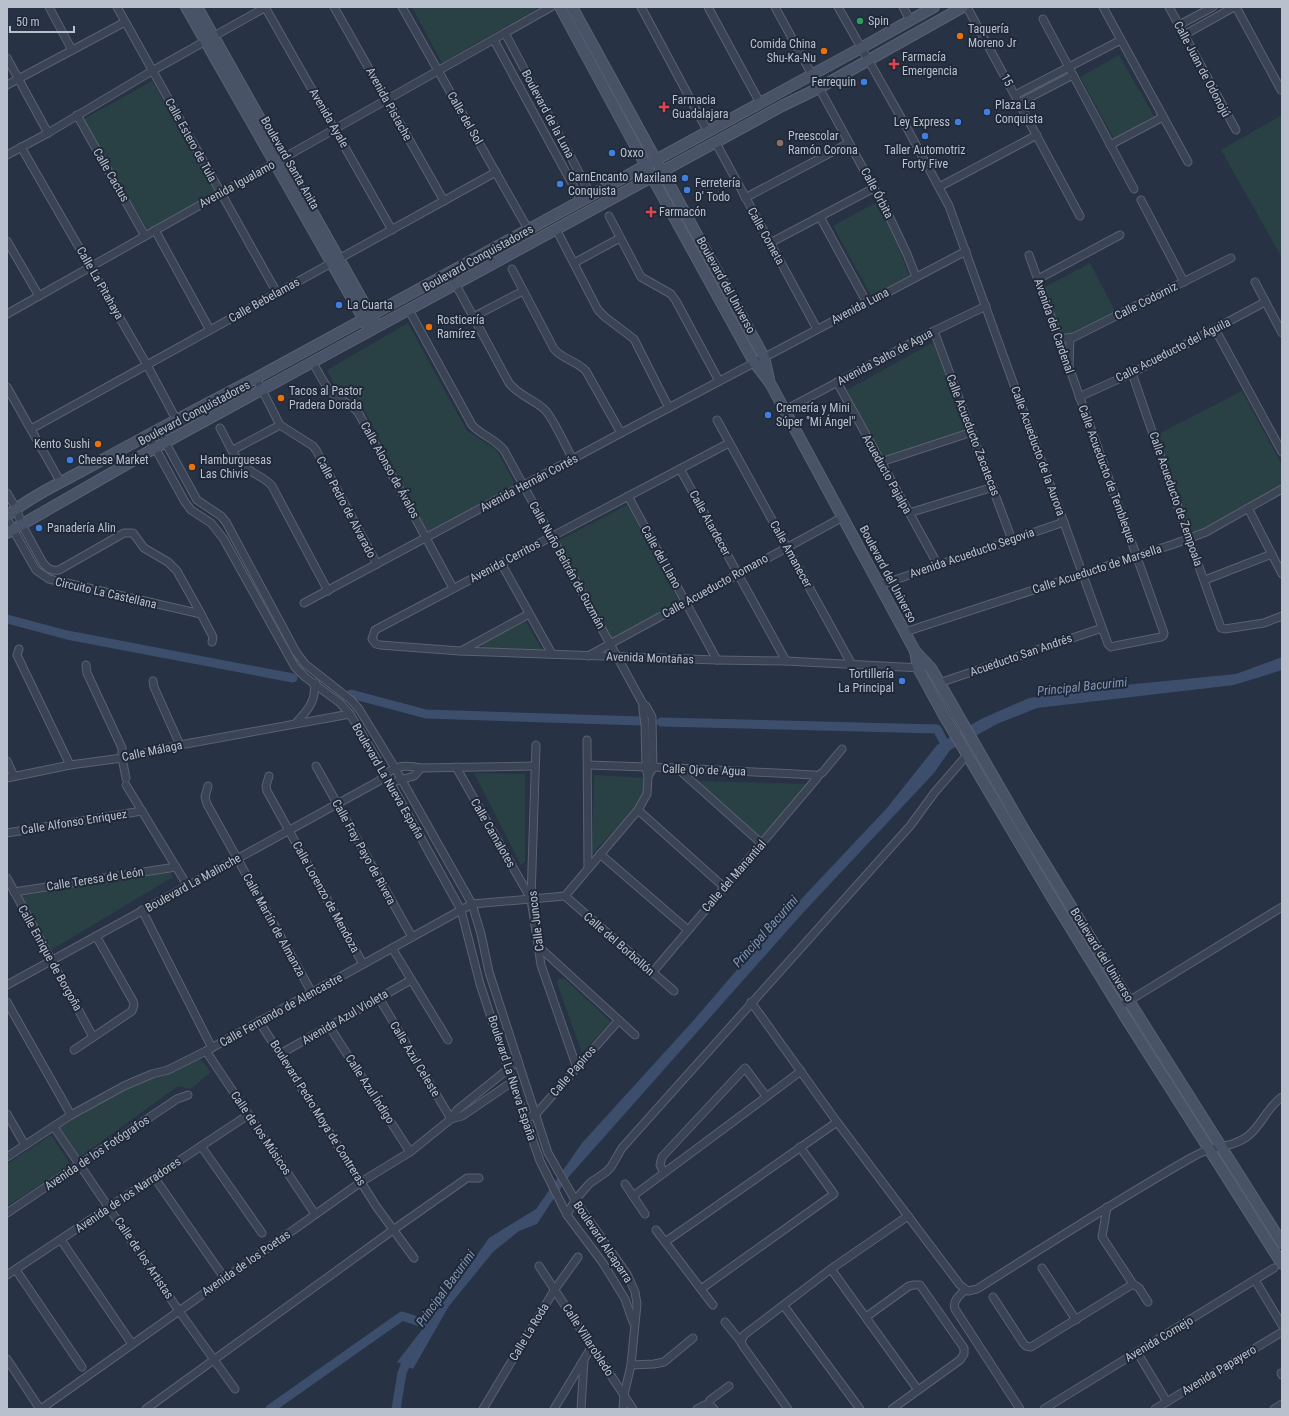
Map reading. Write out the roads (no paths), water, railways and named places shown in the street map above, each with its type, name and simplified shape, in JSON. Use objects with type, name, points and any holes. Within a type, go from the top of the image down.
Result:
[{"type":"street","points":[[49,7],[72,50]]},
{"type":"street","name":"Calle Estero de Tula","points":[[116,7],[277,293]]},
{"type":"street","name":"Boulevard Santa Anita","points":[[186,7],[210,39],[375,330]]},
{"type":"street","name":"Boulevard Santa Anita","points":[[197,7],[210,39]]},
{"type":"street","points":[[7,155],[48,133],[152,71],[266,7]]},
{"type":"street","name":"Avenida Ayale","points":[[266,7],[392,230]]},
{"type":"street","name":"Avenida Pistache","points":[[334,7],[444,201]]},
{"type":"street","name":"Calle del Sol","points":[[402,7],[528,229]]},
{"type":"street","name":"Avenida Igualamo","points":[[7,314],[551,7]]},
{"type":"street","name":"Boulevard del Universo","points":[[560,7],[754,362],[770,382],[915,651],[931,668],[1023,828],[1129,1001],[1282,1243]]},
{"type":"street","name":"Boulevard del Universo","points":[[572,7],[764,357],[770,382]]},
{"type":"street","points":[[640,7],[708,132]]},
{"type":"street","points":[[708,7],[760,103]]},
{"type":"street","name":"Calle Órbita","points":[[775,7],[897,232],[916,277]]},
{"type":"street","name":"Calle Acueducto de la Aurora","points":[[838,7],[949,206],[1108,644],[1111,647],[1115,646]]},
{"type":"street","points":[[903,7],[910,20]]},
{"type":"street","name":"Boulevard Conquistadores","points":[[7,516],[16,508],[176,419],[256,378],[934,7]]},
{"type":"street","name":"Boulevard Conquistadores","points":[[10,531],[155,448],[375,330],[556,229],[819,88],[963,7]]},
{"type":"street","name":"15","points":[[967,7],[1080,216]]},
{"type":"street","points":[[1103,7],[1188,162]]},
{"type":"street","name":"Calle Juan de Odonojú","points":[[1169,7],[1236,130]]},
{"type":"street","points":[[1179,25],[1213,7]]},
{"type":"street","points":[[1184,35],[1235,7],[1281,90]]},
{"type":"street","points":[[1043,19],[1134,189]]},
{"type":"street","points":[[7,85],[124,22]]},
{"type":"street","name":"Boulevard de la Luna","points":[[505,33],[591,195]]},
{"type":"street","name":"Boulevard de la Luna","points":[[494,40],[581,200]]},
{"type":"street","points":[[1015,95],[1121,40]]},
{"type":"street","points":[[7,58],[48,133]]},
{"type":"street","points":[[1019,103],[1073,75]]},
{"type":"street","points":[[602,85],[612,80]]},
{"type":"street","name":"Calle Cactus","points":[[77,115],[146,236]]},
{"type":"street","points":[[1110,145],[1163,117]]},
{"type":"street","points":[[939,187],[1037,135]]},
{"type":"street","points":[[549,142],[560,136]]},
{"type":"street","name":"Calle Cometa","points":[[716,143],[817,329]]},
{"type":"street","points":[[746,198],[849,143]]},
{"type":"street","name":"Calle La Pitahaya","points":[[22,147],[147,365],[176,419]]},
{"type":"street","name":"Calle Bebelamas","points":[[31,428],[496,172]]},
{"type":"street","points":[[770,243],[874,188]]},
{"type":"street","points":[[1141,200],[1184,282]]},
{"type":"street","points":[[609,216],[641,277],[671,294],[676,301],[719,381]]},
{"type":"street","points":[[820,216],[867,303]]},
{"type":"street","points":[[556,229],[601,314],[634,339],[669,408]]},
{"type":"street","points":[[155,230],[210,330]]},
{"type":"street","points":[[1038,278],[1120,235]]},
{"type":"street","points":[[574,263],[620,238]]},
{"type":"street","points":[[7,241],[39,296]]},
{"type":"street","name":"Avenida Luna","points":[[754,362],[966,250]]},
{"type":"street","name":"Avenida del Cardenal","points":[[1029,255],[1080,397]]},
{"type":"street","name":"Calle Codorniz","points":[[1059,339],[1074,337],[1231,258]]},
{"type":"street","points":[[512,269],[556,351],[586,371],[621,433]]},
{"type":"street","points":[[449,272],[512,387],[544,410],[573,460]]},
{"type":"street","points":[[1255,282],[1282,333]]},
{"type":"street","points":[[473,317],[523,290]]},
{"type":"street","name":"Calle Acueducto del Águila","points":[[1080,397],[1132,373],[1265,302]]},
{"type":"street","name":"Avenida Salto de Agua","points":[[785,410],[934,331],[986,306]]},
{"type":"street","name":"Calle Nuño Beltrán de Guzmán","points":[[409,310],[472,425],[476,430],[496,442],[504,450],[643,704],[642,710],[646,724],[649,768],[648,794],[638,810],[564,896]]},
{"type":"street","points":[[1215,329],[1282,452]]},
{"type":"street","name":"Calle Acueducto Zacatecas","points":[[934,331],[1012,540]]},
{"type":"street","points":[[1069,368],[1070,338]]},
{"type":"street","name":"Avenida Hernán Cortés","points":[[304,603],[754,362]]},
{"type":"street","name":"Calle Alonso de Ávalos","points":[[313,363],[331,391],[358,412],[453,588]]},
{"type":"street","name":"Calle Acueducto de Zempoala","points":[[1132,373],[1221,628],[1225,629],[1264,624],[1282,616]]},
{"type":"street","name":"Calle Pedro de Alvarado","points":[[256,378],[280,424],[313,446],[316,450],[377,564]]},
{"type":"street","name":"Acueducto Pajalpa","points":[[837,382],[938,565]]},
{"type":"street","points":[[7,387],[61,483]]},
{"type":"street","name":"Calle Acueducto de Tembleque","points":[[1080,397],[1164,633],[1163,636],[1158,638],[1115,646]]},
{"type":"street","name":"Calle Amanecer","points":[[717,420],[852,665]]},
{"type":"street","points":[[233,450],[280,424]]},
{"type":"street","points":[[220,428],[239,462],[266,480],[272,486],[328,591]]},
{"type":"street","name":"Boulevard La Nueva España","points":[[158,429],[197,500],[221,516],[226,522],[296,652],[305,664],[351,700],[359,709],[395,768],[472,904],[481,934],[489,972],[548,1153],[554,1164]]},
{"type":"street","points":[[881,462],[972,432]]},
{"type":"street","name":"Boulevard La Nueva España","points":[[148,435],[185,502],[191,510],[211,523],[223,538],[295,667],[314,684],[340,703],[350,714],[386,772],[390,782],[461,910],[480,984],[525,1119],[546,1175]]},
{"type":"street","name":"Avenida Cerritos","points":[[372,639],[375,630],[729,443]]},
{"type":"street","name":"Calle Atardecer","points":[[680,469],[786,661]]},
{"type":"street","points":[[909,513],[993,487]]},
{"type":"street","name":"Calle Acueducto de Marsella","points":[[905,632],[1189,539],[1206,532],[1282,489]]},
{"type":"street","name":"Circuito La Castellana","points":[[7,493],[16,508],[22,525],[43,563],[52,571],[59,570],[124,533],[133,533],[144,548],[168,562],[177,571],[213,637],[212,642]]},
{"type":"street","name":"Calle del Llano","points":[[628,496],[717,660]]},
{"type":"street","points":[[1248,508],[1282,574]]},
{"type":"street","name":"Calle Acueducto Romano","points":[[588,656],[843,517]]},
{"type":"street","name":"Circuito La Castellana","points":[[7,519],[10,531],[36,570],[48,579],[201,614]]},
{"type":"street","name":"Avenida Acueducto Segovia","points":[[880,585],[1064,522]]},
{"type":"street","points":[[1204,580],[1272,554]]},
{"type":"street","points":[[501,563],[552,654]]},
{"type":"street","points":[[48,579],[52,571]]},
{"type":"street","points":[[460,651],[529,614]]},
{"type":"street","name":"Acueducto San Andrés","points":[[939,683],[1102,628]]},
{"type":"street","name":"Avenida Montañas","points":[[372,639],[376,644],[380,645],[460,651],[786,661],[931,668]]},
{"type":"street","points":[[19,649],[17,655],[70,766]]},
{"type":"street","name":"Boulevard del Universo","points":[[915,651],[918,668],[964,750],[1051,896],[1209,1150],[1278,1266]]},
{"type":"street","points":[[86,665],[87,673],[122,748],[126,782],[142,811],[188,885]]},
{"type":"street","points":[[296,724],[308,711],[312,703],[314,684],[323,679]]},
{"type":"street","points":[[153,681],[154,687],[180,745]]},
{"type":"street","points":[[943,714],[956,713]]},
{"type":"street","name":"Calle Málaga","points":[[11,777],[122,758],[180,745],[350,714]]},
{"type":"street","points":[[587,740],[588,868]]},
{"type":"street","name":"Calle Juncos","points":[[536,744],[534,766],[531,899],[541,965],[577,1068]]},
{"type":"street","name":"Calle del Manantial","points":[[652,973],[842,749]]},
{"type":"street","points":[[567,1215],[573,1197],[611,1167],[622,1148],[910,826],[964,750]]},
{"type":"street","points":[[7,761],[11,777]]},
{"type":"street","points":[[386,772],[395,768],[409,765],[421,768],[534,766]]},
{"type":"street","name":"Calle Ojo de Agua","points":[[588,765],[814,775],[816,778]]},
{"type":"street","name":"Calle Fray Payo de Rivera","points":[[316,766],[412,937]]},
{"type":"street","name":"Calle Camalotes","points":[[456,767],[531,899]]},
{"type":"street","points":[[379,781],[390,782],[414,776],[421,768]]},
{"type":"street","points":[[677,768],[762,844]]},
{"type":"street","name":"Boulevard La Malinche","points":[[7,985],[379,781],[386,772]]},
{"type":"street","name":"Calle Lorenzo de Mendoza","points":[[269,776],[266,790],[363,964]]},
{"type":"street","name":"Calle Martín de Almanza","points":[[208,786],[205,797],[207,804],[312,993]]},
{"type":"street","points":[[638,810],[724,888]]},
{"type":"street","name":"Calle Alfonso Enriquez","points":[[7,833],[142,811]]},
{"type":"street","points":[[600,854],[688,930]]},
{"type":"street","name":"Calle Teresa de León","points":[[14,892],[176,867]]},
{"type":"street","name":"Calle Enrique de Borgoña","points":[[7,878],[93,1037]]},
{"type":"street","name":"Calle Fernando de Alencastre","points":[[7,1157],[70,1115],[124,1086],[152,1074],[168,1070],[209,1049],[472,904],[564,896]]},
{"type":"street","name":"Calle del Borbollón","points":[[564,896],[674,991]]},
{"type":"street","points":[[1119,1007],[1282,907]]},
{"type":"street","name":"Calle de los Músicos","points":[[142,910],[209,1049],[248,1115],[315,1214]]},
{"type":"street","points":[[74,1050],[128,1014],[133,1008],[133,1001],[96,936]]},
{"type":"street","points":[[538,946],[635,1035]]},
{"type":"street","points":[[392,948],[448,1040]]},
{"type":"street","name":"Avenida Azul Violeta","points":[[280,1054],[411,980]]},
{"type":"street","name":"Calle Azul Celeste","points":[[379,998],[451,1119]]},
{"type":"street","points":[[7,1002],[70,1115]]},
{"type":"street","points":[[751,1002],[837,1122],[960,1285],[965,1290],[970,1291],[977,1289],[1107,1207],[1191,1158],[1209,1150],[1233,1144],[1247,1136],[1253,1131],[1268,1110],[1282,1097]]},
{"type":"street","name":"Calle Papiros","points":[[525,1119],[536,1114],[619,1020]]},
{"type":"street","name":"Boulevard Pedro Moya de Contreras","points":[[259,1021],[360,1182],[414,1258]]},
{"type":"street","name":"Calle Azul Índigo","points":[[329,1026],[410,1152]]},
{"type":"street","name":"Avenida de los Poetas","points":[[41,1409],[360,1182],[410,1152],[451,1119],[457,1110],[518,1061]]},
{"type":"street","points":[[664,1173],[660,1165],[662,1157],[745,1068],[766,1096]]},
{"type":"street","points":[[633,1196],[801,1070]]},
{"type":"street","name":"Avenida de los Poetas","points":[[451,1119],[462,1116],[522,1075]]},
{"type":"street","name":"Avenida de los Fotógrafos","points":[[7,1213],[177,1099],[188,1095]]},
{"type":"street","points":[[7,1114],[25,1145]]},
{"type":"street","name":"Avenida de los Narradores","points":[[7,1275],[248,1115]]},
{"type":"street","points":[[665,1242],[837,1122]]},
{"type":"street","name":"Calle de los Artistas","points":[[54,1127],[179,1311],[235,1389]]},
{"type":"street","points":[[201,1146],[262,1233]]},
{"type":"street","points":[[701,1289],[834,1194],[800,1147]]},
{"type":"street","name":"Boulevard Alcaparra","points":[[554,1164],[573,1197],[632,1283],[637,1304],[631,1364],[624,1395],[623,1409]]},
{"type":"street","name":"Boulevard Alcaparra","points":[[546,1175],[567,1215],[603,1263],[625,1298],[634,1324]]},
{"type":"street","points":[[154,1177],[225,1278]]},
{"type":"street","points":[[146,1409],[467,1178],[479,1178]]},
{"type":"street","points":[[625,1184],[645,1214]]},
{"type":"street","points":[[1107,1207],[1102,1236],[1133,1284],[1139,1288],[1148,1302]]},
{"type":"street","points":[[741,1342],[744,1335],[831,1270],[908,1216]]},
{"type":"street","points":[[656,1230],[713,1305]]},
{"type":"street","points":[[61,1240],[132,1344]]},
{"type":"street","name":"Calle La Roda","points":[[483,1409],[555,1289],[578,1257]]},
{"type":"street","name":"Calle Villarobledo","points":[[539,1266],[634,1409]]},
{"type":"street","name":"Avenida Cornejo","points":[[1044,1409],[1278,1266]]},
{"type":"street","points":[[1042,1268],[1076,1320]]},
{"type":"street","points":[[16,1270],[82,1367]]},
{"type":"street","points":[[831,1270],[866,1316],[918,1390]]},
{"type":"street","points":[[1255,1280],[1282,1325]]},
{"type":"street","points":[[993,1297],[1020,1340],[1024,1345],[1028,1346],[1035,1345],[1133,1284]]},
{"type":"street","points":[[866,1316],[909,1286],[920,1285],[965,1351],[960,1360],[892,1409]]},
{"type":"street","points":[[965,1290],[954,1303],[955,1309],[1016,1408]]},
{"type":"street","points":[[784,1306],[860,1409]]},
{"type":"street","points":[[725,1322],[741,1342],[788,1409]]},
{"type":"street","name":"Avenida Papayero","points":[[1156,1409],[1282,1332]]},
{"type":"street","points":[[631,1364],[654,1364],[664,1362],[693,1338]]},
{"type":"street","points":[[554,1409],[592,1346]]},
{"type":"street","points":[[1137,1352],[1167,1402]]},
{"type":"street","points":[[7,1359],[41,1409]]},
{"type":"street","points":[[581,1409],[584,1361]]},
{"type":"street","points":[[711,1407],[710,1400],[729,1386]]},
{"type":"street","points":[[697,1409],[705,1404],[711,1407]]},
{"type":"street","points":[[1274,1409],[1282,1404]]},
{"type":"water","points":[[1282,657],[1282,670],[1234,685],[1037,708],[997,724],[950,750],[934,773],[801,915],[566,1180],[537,1224],[519,1231],[493,1252],[449,1306],[413,1369],[397,1362],[445,1300],[489,1238],[536,1209],[582,1143],[693,1021],[760,943],[887,808],[937,745],[981,719],[1029,698],[1105,687],[1236,674]]},
{"type":"waterway","points":[[7,619],[67,635],[293,678]]},
{"type":"waterway","points":[[351,694],[426,714],[640,721]]},
{"type":"waterway","points":[[661,722],[937,729],[945,744]]},
{"type":"waterway","points":[[270,1409],[402,1316],[432,1326]]},
{"type":"waterway","name":"Principal Bacurimi","points":[[396,1409],[402,1373],[405,1366],[413,1356]]},
{"type":"place","name":"Spin","points":[[860,21]]},
{"type":"place","name":"Taquería Moreno Jr","points":[[960,36]]},
{"type":"place","name":"Comida China Shu-Ka-Nu","points":[[824,51]]},
{"type":"place","name":"Farmacía Emergencia","points":[[894,64]]},
{"type":"place","name":"Ferrequin","points":[[864,82]]},
{"type":"place","name":"Farmacia Guadalajara","points":[[664,107]]},
{"type":"place","name":"Plaza La Conquista","points":[[987,112]]},
{"type":"place","name":"Ley Express","points":[[958,122]]},
{"type":"place","name":"Taller Automotriz Forty Five","points":[[925,136]]},
{"type":"place","name":"Preescolar Ramón Corona","points":[[780,143]]},
{"type":"place","name":"Oxxo","points":[[612,153]]},
{"type":"place","name":"Maxilana","points":[[685,178]]},
{"type":"place","name":"CarnEncanto Conquista","points":[[560,184]]},
{"type":"place","name":"Ferretería D' Todo","points":[[687,190]]},
{"type":"place","name":"Farmacón","points":[[651,212]]},
{"type":"place","name":"La Cuarta","points":[[339,305]]},
{"type":"place","name":"Rosticería Ramírez","points":[[429,327]]},
{"type":"place","name":"Tacos al Pastor Pradera Dorada","points":[[281,398]]},
{"type":"place","name":"Cremería y Mini Súper \"Mi Ángel\"","points":[[768,415]]},
{"type":"place","name":"Kento Sushi","points":[[98,444]]},
{"type":"place","name":"Cheese Market","points":[[70,460]]},
{"type":"place","name":"Hamburguesas Las Chivis","points":[[192,467]]},
{"type":"place","name":"Panadería Alin","points":[[39,528]]},
{"type":"place","name":"Tortillería La Principal","points":[[902,681]]}]
